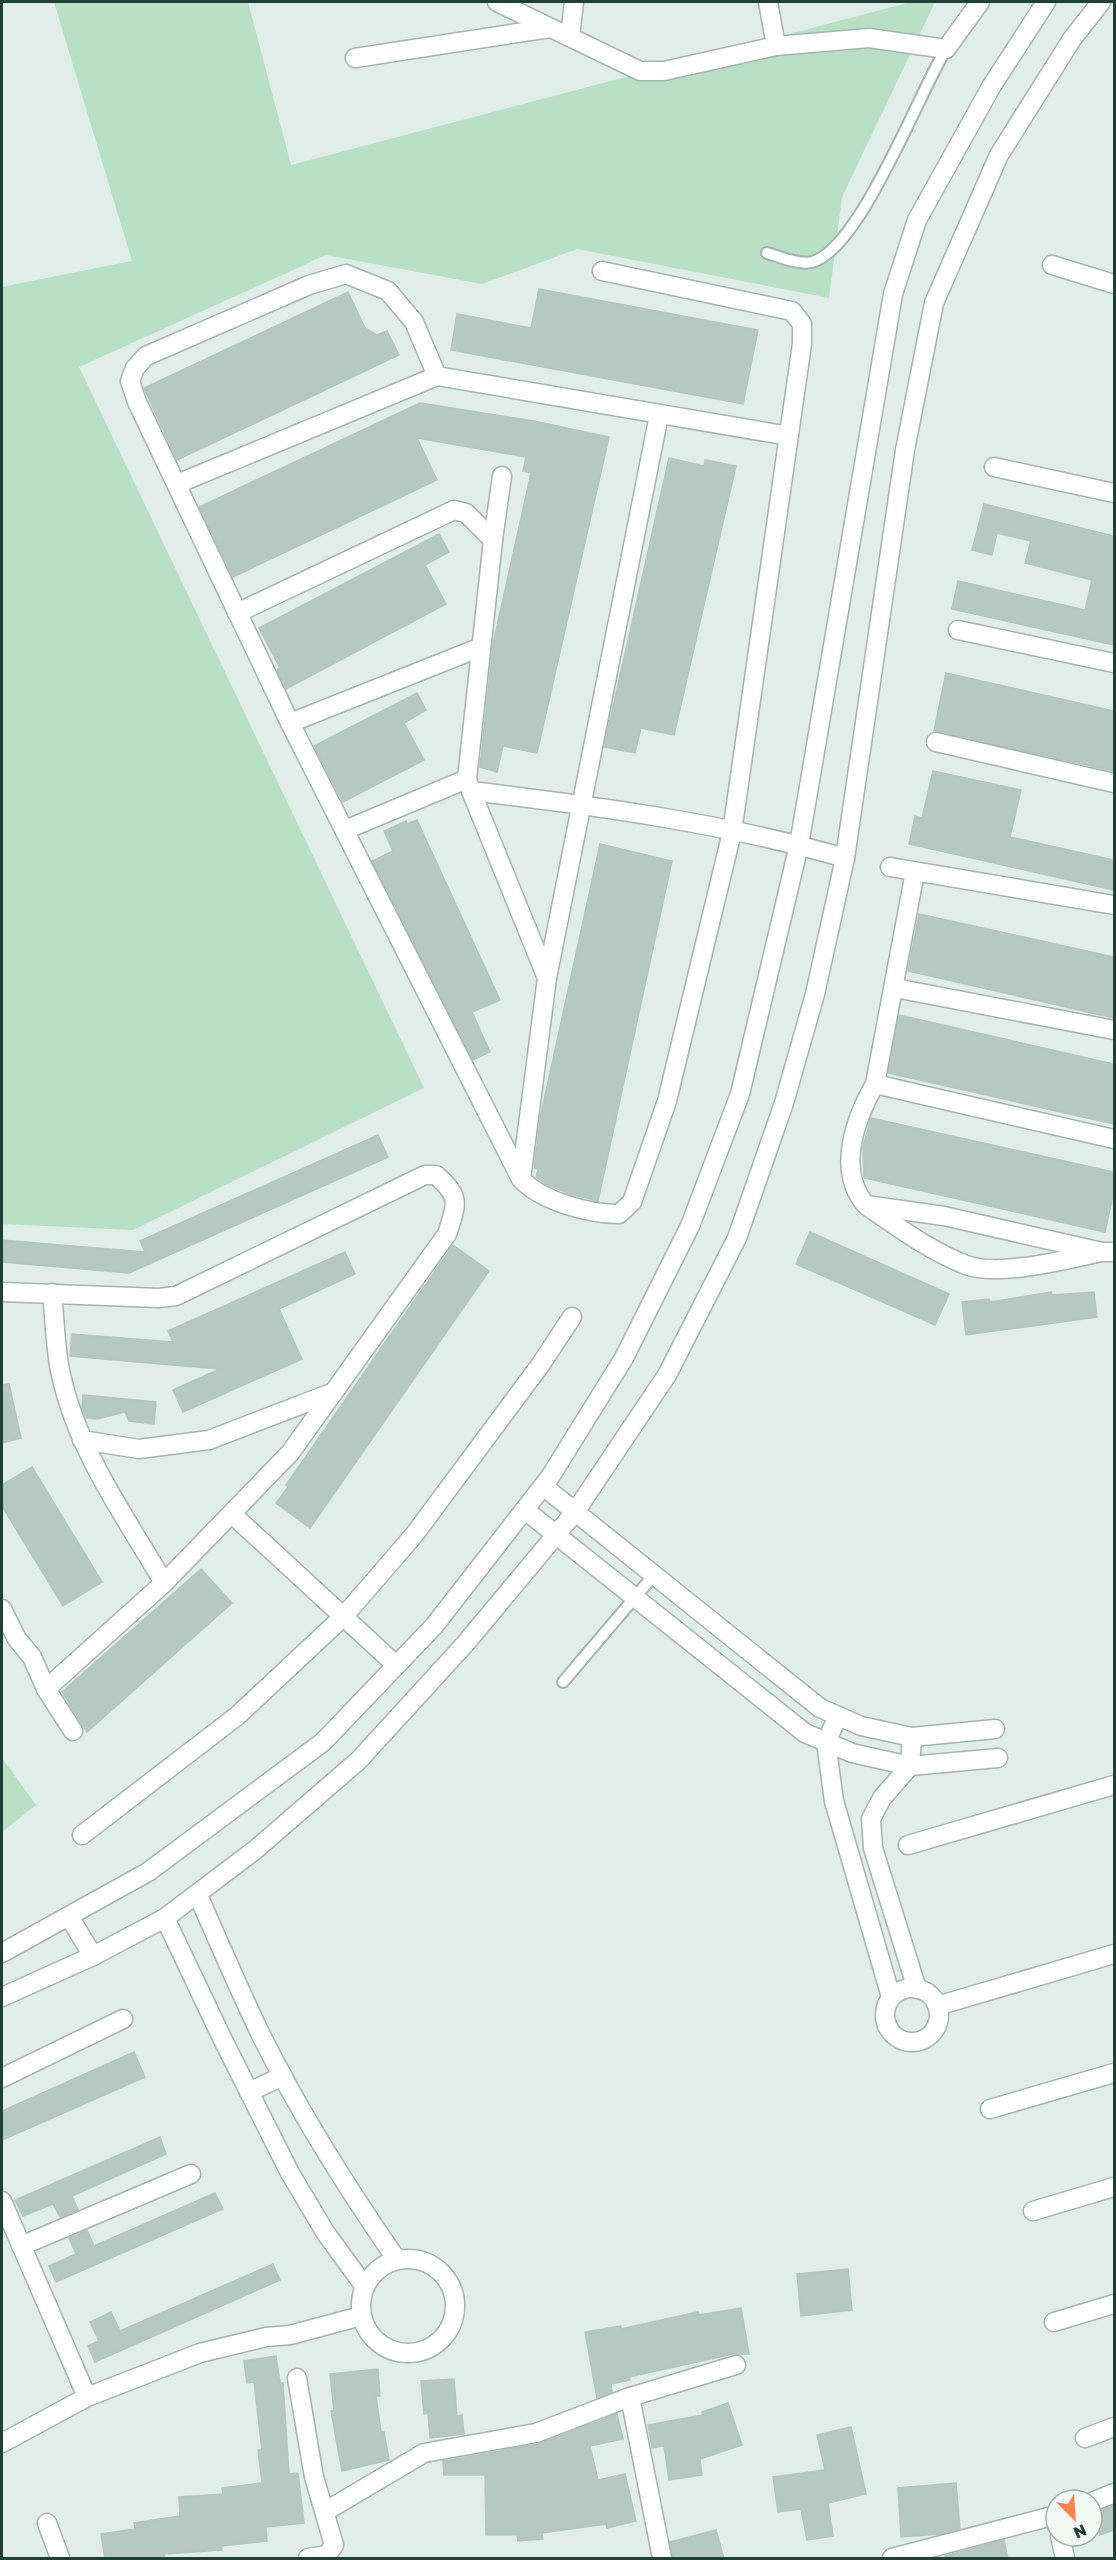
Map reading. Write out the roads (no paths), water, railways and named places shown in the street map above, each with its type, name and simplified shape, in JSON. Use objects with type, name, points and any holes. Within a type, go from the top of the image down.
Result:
[{"type":"street","points":[[497,2],[640,71],[664,71],[776,46],[869,38],[946,49],[980,2]]},
{"type":"street","points":[[570,37],[574,2]]},
{"type":"street","points":[[768,2],[776,46]]},
{"type":"street","points":[[2,1953],[70,1918],[148,1872],[323,1742],[434,1626],[525,1510],[543,1486],[624,1358],[690,1226],[740,1094],[800,845],[893,294],[917,220],[991,87],[1046,2]]},
{"type":"street","points":[[2,1997],[93,1956],[165,1918],[198,1895],[359,1760],[465,1644],[575,1512],[667,1375],[737,1238],[784,1103],[815,994],[844,858],[905,450],[934,303],[999,155],[1071,39],[1101,2]]},
{"type":"street","points":[[355,58],[550,28]]},
{"type":"street","points":[[1052,265],[1114,284]]},
{"type":"street","points":[[437,376],[414,322],[388,291],[346,274],[309,285],[146,356],[135,368],[130,381],[137,402],[290,723],[521,1179],[542,1197],[608,1214],[619,1214],[632,1202],[667,1101],[732,832],[802,344],[802,324],[792,311],[602,271]]},
{"type":"street","points":[[177,484],[437,376],[789,436]]},
{"type":"street","points":[[521,1179],[547,978],[659,415]]},
{"type":"street","points":[[994,467],[1114,493]]},
{"type":"street","points":[[502,476],[481,647],[469,785],[547,978]]},
{"type":"street","points":[[237,613],[454,510],[466,513],[493,540]]},
{"type":"street","points":[[958,630],[1114,663]]},
{"type":"street","points":[[290,723],[481,647]]},
{"type":"street","points":[[936,742],[1114,783]]},
{"type":"street","points":[[345,830],[469,785],[800,845],[844,858]]},
{"type":"street","points":[[890,867],[1114,905]]},
{"type":"street","points":[[915,872],[895,988],[875,1084],[864,1104],[856,1127],[849,1174],[855,1193],[866,1205],[917,1240],[967,1265],[986,1268],[1043,1265],[1108,1252]]},
{"type":"street","points":[[895,988],[1114,1030]]},
{"type":"street","points":[[875,1084],[1114,1139]]},
{"type":"street","points":[[2,1292],[159,1298],[176,1296],[430,1173],[436,1175],[455,1197],[456,1203],[447,1233],[290,1453],[233,1515],[164,1583],[46,1689]]},
{"type":"street","points":[[866,1205],[944,1216],[1108,1252]]},
{"type":"street","points":[[52,1293],[61,1375],[82,1440],[94,1468],[164,1583]]},
{"type":"street","points":[[82,1835],[237,1716],[344,1616],[414,1535],[541,1364],[572,1317]]},
{"type":"street","points":[[82,1440],[139,1449],[209,1440],[334,1392]]},
{"type":"street","points":[[543,1486],[820,1708],[861,1725],[912,1737],[995,1729]]},
{"type":"street","points":[[525,1510],[805,1733],[852,1753],[910,1767],[998,1758]]},
{"type":"street","points":[[233,1515],[396,1665]]},
{"type":"street","points":[[2,1609],[9,1641],[32,1657],[46,1689],[73,1731]]},
{"type":"street","points":[[838,1716],[826,1742],[834,1801],[891,1997]]},
{"type":"street","points":[[912,1737],[910,1767],[882,1798],[871,1819],[873,1848],[917,1989]]},
{"type":"street","points":[[908,1845],[1114,1785]]},
{"type":"street","points":[[198,1895],[261,2034],[283,2076],[353,2197],[398,2260]]},
{"type":"street","points":[[70,1918],[93,1956]]},
{"type":"street","points":[[165,1918],[290,2173],[325,2232],[364,2287]]},
{"type":"street","points":[[937,2006],[1114,1954]]},
{"type":"street","points":[[917,1989],[933,1998],[938,2016],[932,2033],[916,2042],[897,2038],[886,2024],[885,2014],[891,1997],[899,1991],[917,1989]]},
{"type":"street","points":[[2,2078],[123,2019]]},
{"type":"street","points":[[990,2109],[1114,2073]]},
{"type":"street","points":[[249,2092],[283,2076]]},
{"type":"street","points":[[21,2246],[191,2174]]},
{"type":"street","points":[[1033,2211],[1114,2187]]},
{"type":"street","points":[[2,2201],[87,2397]]},
{"type":"street","points":[[412,2259],[426,2263],[439,2271],[449,2282],[454,2296],[455,2311],[451,2325],[443,2338],[417,2353],[388,2349],[366,2330],[361,2316],[364,2287],[378,2270],[398,2260],[412,2259]]},
{"type":"street","points":[[1054,2322],[1114,2304]]},
{"type":"street","points":[[2,2443],[87,2397],[200,2352],[239,2342],[290,2335],[361,2316]]},
{"type":"street","points":[[326,2511],[424,2453],[536,2433],[630,2397],[736,2365]]},
{"type":"street","points":[[297,2378],[314,2477],[326,2511],[334,2545],[332,2551],[327,2555],[308,2559]]},
{"type":"street","points":[[630,2397],[662,2559]]},
{"type":"street","points":[[1085,2438],[1114,2427]]},
{"type":"street","points":[[892,2559],[1044,2520]]},
{"type":"street","points":[[47,2523],[60,2559]]},
{"type":"lane","points":[[767,253],[810,263],[829,254],[847,234],[946,49]]},
{"type":"lane","points":[[563,1682],[654,1575]]}]
